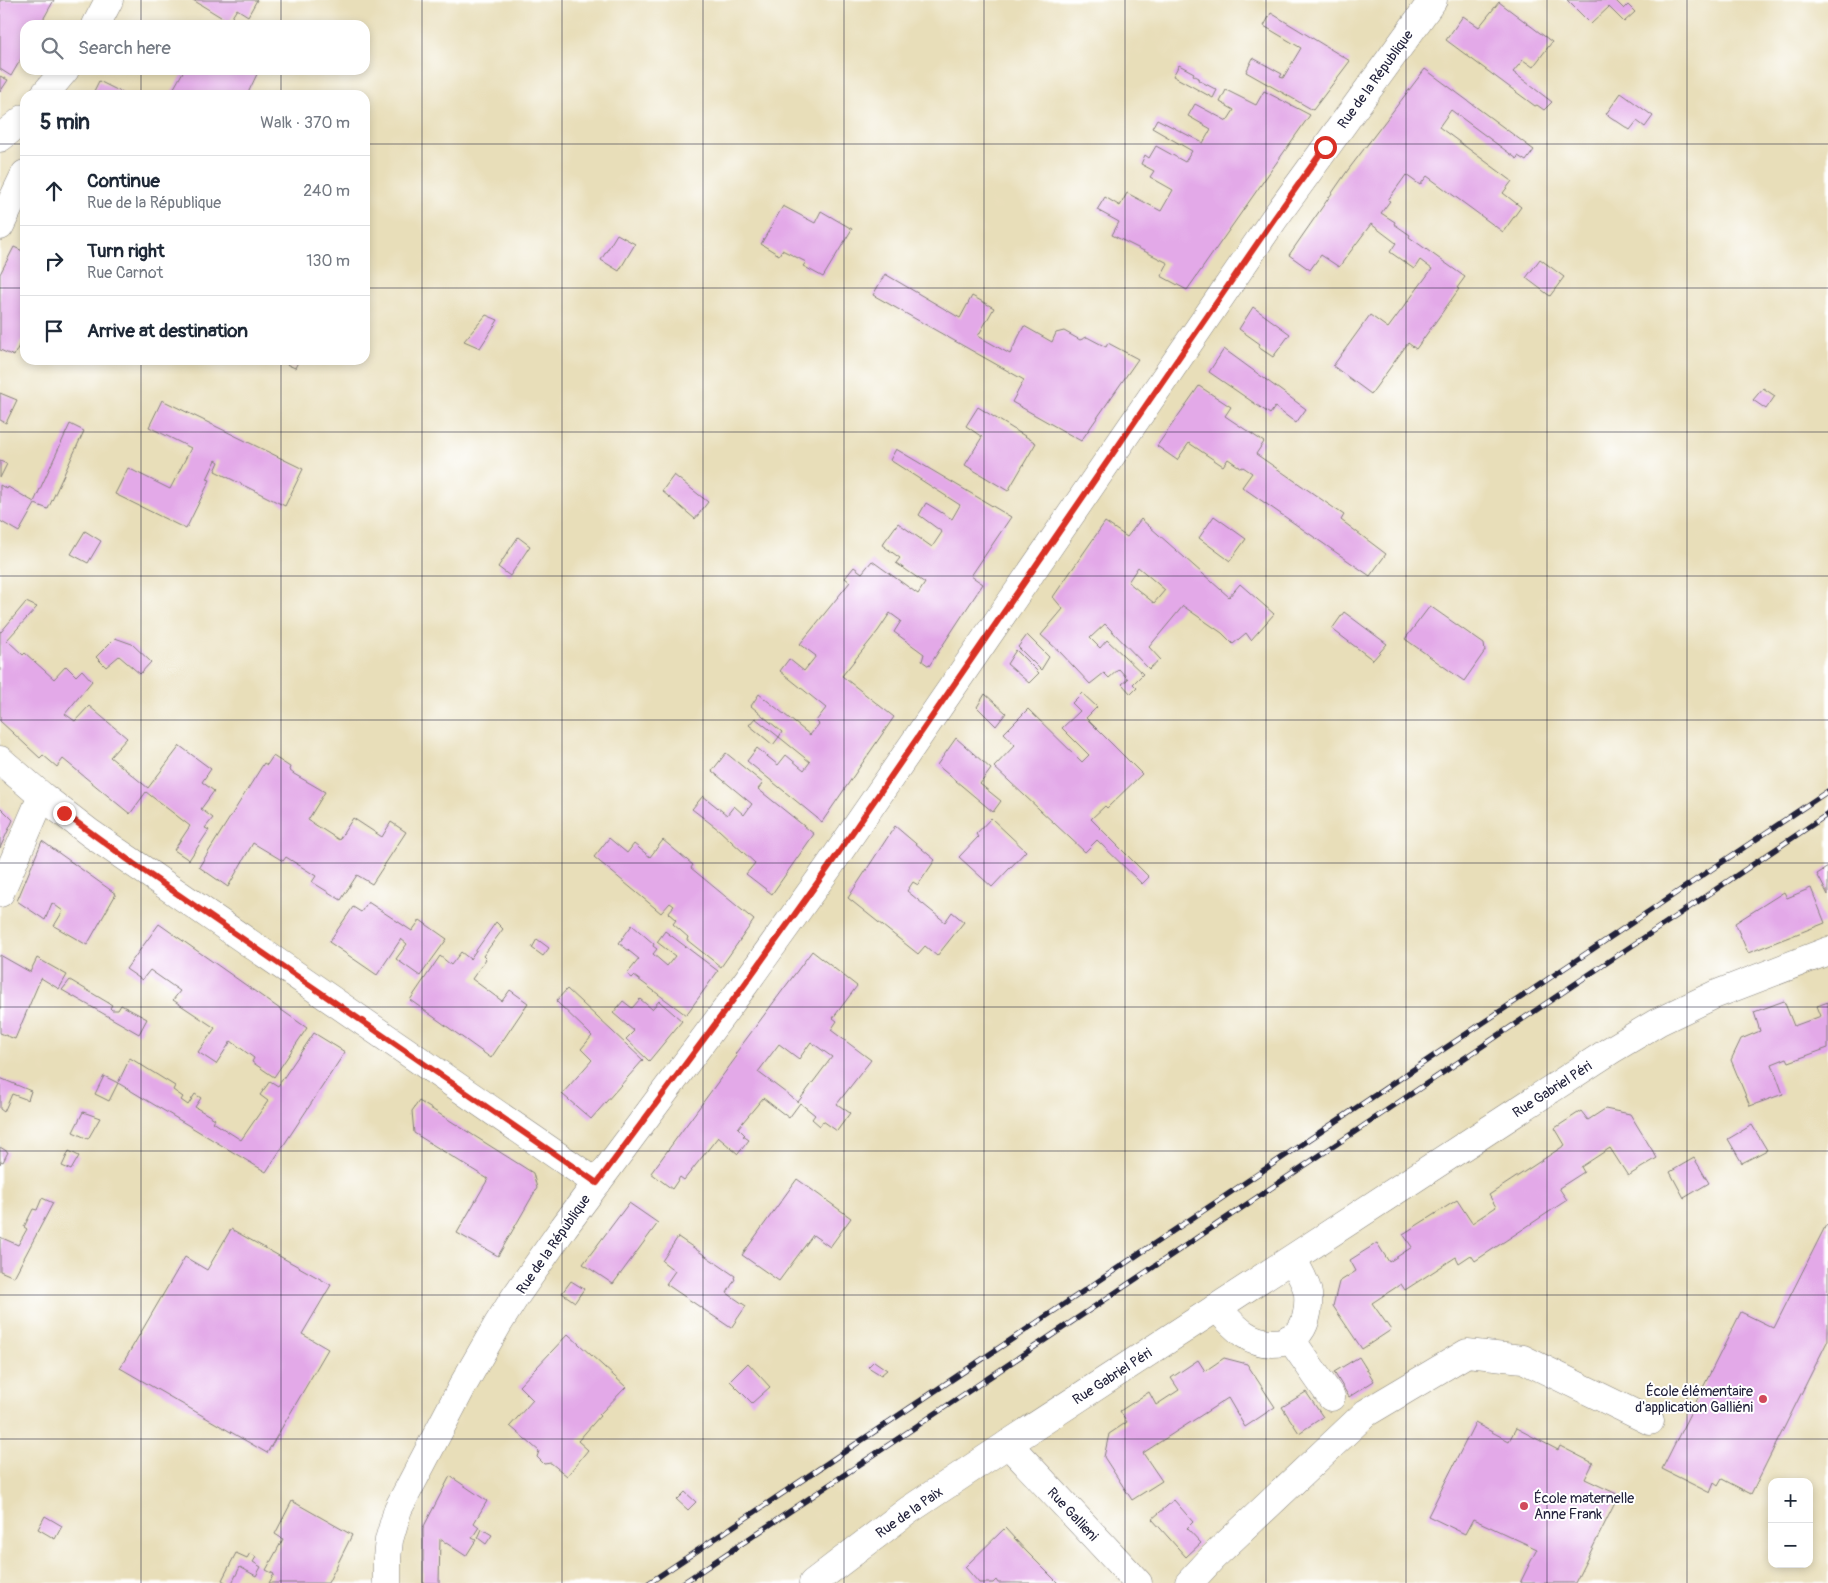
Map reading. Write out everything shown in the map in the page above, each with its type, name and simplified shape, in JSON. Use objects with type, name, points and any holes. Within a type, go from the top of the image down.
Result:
[{"type":"street","points":[[98,20],[108,0]]},
{"type":"street","name":"Rue de la République","points":[[387,1583],[387,1558],[392,1524],[406,1492],[498,1324],[564,1227],[742,988],[823,875],[1290,196],[1433,0]]},
{"type":"street","points":[[48,90],[61,75]]},
{"type":"street","points":[[0,138],[20,124]]},
{"type":"street","points":[[0,226],[20,184]]},
{"type":"street","points":[[0,760],[42,796],[134,864],[597,1183]]},
{"type":"street","points":[[0,893],[42,796]]},
{"type":"street","name":"Rue Gabriel Péri","points":[[1008,1444],[1658,1022],[1714,995],[1828,951]]},
{"type":"street","points":[[1216,1308],[1244,1334],[1262,1342],[1275,1344],[1290,1338],[1300,1330],[1307,1311],[1308,1292],[1293,1259]]},
{"type":"street","points":[[1290,1338],[1331,1397]]},
{"type":"street","points":[[1189,1583],[1213,1557],[1366,1413],[1467,1353],[1522,1359],[1650,1421]]},
{"type":"street","name":"Rue de la Paix","points":[[813,1583],[909,1510],[1008,1444]]},
{"type":"street","name":"Rue Gallieni","points":[[1008,1444],[1138,1583]]},
{"type":"building","points":[[0,0],[54,0],[43,20],[20,20],[20,61],[11,76],[0,69]]},
{"type":"building","points":[[193,0],[257,0],[248,16],[237,9],[230,20],[226,20]]},
{"type":"building","points":[[1567,0],[1615,0],[1624,9],[1628,5],[1635,12],[1624,22],[1609,7],[1591,24]]},
{"type":"building","points":[[1499,2],[1552,42],[1533,67],[1523,60],[1513,72],[1552,102],[1544,110],[1537,105],[1535,106],[1446,40],[1463,16],[1479,27]]},
{"type":"building","points":[[1271,13],[1350,61],[1313,110],[1246,72],[1253,58],[1282,74],[1280,77],[1283,78],[1301,48],[1264,26]]},
{"type":"building","points":[[1179,65],[1194,73],[1193,75],[1199,78],[1198,80],[1217,90],[1213,98],[1173,76]]},
{"type":"building","points":[[1425,69],[1534,150],[1526,161],[1518,156],[1517,159],[1451,110],[1439,127],[1512,181],[1503,193],[1521,207],[1503,232],[1427,176],[1420,185],[1406,175],[1388,200],[1390,201],[1381,213],[1395,222],[1394,224],[1410,235],[1409,237],[1465,277],[1457,288],[1459,289],[1416,349],[1408,343],[1371,394],[1333,366],[1370,315],[1388,328],[1432,269],[1420,260],[1414,269],[1390,252],[1396,243],[1371,224],[1339,267],[1321,255],[1310,270],[1289,255],[1348,170]]},
{"type":"building","points":[[181,75],[257,75],[249,90],[173,90]]},
{"type":"building","points":[[0,76],[8,80],[0,92]]},
{"type":"building","points":[[99,81],[117,90],[94,90]]},
{"type":"building","points":[[1226,90],[1256,105],[1264,91],[1310,115],[1187,290],[1161,276],[1168,263],[1112,235],[1119,222],[1097,210],[1105,197],[1120,206],[1127,193],[1161,211],[1173,190],[1150,177],[1154,171],[1141,164],[1145,155],[1149,158],[1156,146],[1185,162],[1192,151],[1152,128],[1157,119],[1203,143],[1211,129],[1188,116],[1195,104],[1227,121],[1234,110],[1220,102]]},
{"type":"building","points":[[1621,93],[1653,116],[1645,127],[1637,121],[1630,130],[1606,114]]},
{"type":"building","points":[[783,206],[815,223],[821,211],[852,229],[823,277],[803,266],[806,262],[782,250],[779,255],[761,244]]},
{"type":"building","points":[[617,234],[635,244],[619,271],[601,260]]},
{"type":"building","points":[[14,247],[20,250],[20,343],[14,356],[0,350],[0,274]]},
{"type":"building","points":[[1540,259],[1564,277],[1550,296],[1526,278]]},
{"type":"building","points":[[885,274],[960,318],[972,296],[994,308],[978,336],[1010,354],[1024,326],[1052,342],[1056,333],[1064,331],[1080,340],[1087,337],[1106,347],[1108,343],[1138,359],[1081,441],[1012,402],[1024,380],[873,295]]},
{"type":"building","points":[[1253,307],[1290,334],[1273,357],[1258,347],[1260,344],[1239,329]]},
{"type":"building","points":[[486,315],[498,320],[480,348],[464,341]]},
{"type":"building","points":[[1224,349],[1306,409],[1296,423],[1275,407],[1270,414],[1209,372]]},
{"type":"building","points":[[1199,386],[1231,407],[1225,416],[1264,442],[1256,454],[1344,515],[1341,520],[1386,554],[1370,576],[1242,487],[1252,473],[1243,467],[1241,468],[1228,459],[1223,466],[1189,443],[1177,460],[1157,446]]},
{"type":"building","points":[[1763,388],[1775,396],[1766,409],[1753,400]]},
{"type":"building","points":[[0,393],[17,400],[6,423],[0,420]]},
{"type":"building","points":[[162,400],[303,469],[285,506],[215,471],[219,462],[216,460],[207,479],[210,480],[186,529],[115,494],[128,468],[170,489],[191,448],[149,427]]},
{"type":"building","points":[[978,407],[1036,443],[1008,491],[965,465],[982,437],[966,426]]},
{"type":"building","points":[[70,424],[84,431],[48,509],[35,504],[19,532],[0,521],[0,485],[7,489],[8,487],[34,502]]},
{"type":"building","points":[[896,449],[1011,517],[971,576],[983,584],[929,666],[922,661],[924,654],[894,632],[901,621],[890,613],[842,676],[894,717],[822,822],[747,761],[757,748],[778,765],[786,755],[804,770],[810,762],[779,737],[782,732],[751,706],[759,694],[810,735],[819,724],[816,721],[826,708],[780,671],[789,659],[804,671],[816,656],[800,644],[850,582],[845,578],[854,567],[862,573],[872,561],[918,594],[925,583],[896,563],[900,558],[882,545],[898,523],[932,547],[942,532],[919,515],[926,503],[952,519],[960,505],[890,460]]},
{"type":"building","points":[[0,461],[7,464],[0,478]]},
{"type":"building","points":[[674,475],[708,502],[695,519],[662,491]]},
{"type":"building","points":[[1214,516],[1246,539],[1230,561],[1199,538]]},
{"type":"building","points":[[1141,519],[1229,597],[1240,584],[1274,614],[1251,640],[1246,633],[1233,644],[1222,633],[1183,606],[1149,647],[1160,659],[1149,669],[1105,624],[1090,638],[1100,648],[1107,640],[1143,674],[1133,684],[1137,688],[1131,694],[1122,684],[1128,679],[1119,669],[1109,678],[1104,673],[1090,684],[1041,635],[1063,609],[1053,597],[1105,522],[1127,537]],"holes":[[[1138,567],[1165,590],[1154,603],[1128,582]]]},
{"type":"building","points":[[85,531],[101,541],[88,563],[71,554]]},
{"type":"building","points":[[518,537],[530,546],[510,576],[498,567]]},
{"type":"building","points":[[26,602],[37,607],[7,640],[54,679],[66,666],[76,676],[82,670],[92,681],[65,714],[75,721],[89,706],[127,738],[110,757],[148,788],[180,746],[211,769],[202,782],[214,791],[201,809],[213,818],[205,828],[209,830],[189,860],[174,850],[190,826],[146,792],[130,814],[63,759],[57,767],[43,755],[40,758],[0,721],[0,631]]},
{"type":"building","points":[[1430,606],[1484,644],[1485,651],[1464,681],[1405,639]]},
{"type":"building","points":[[1344,612],[1387,644],[1373,660],[1332,629]]},
{"type":"building","points":[[1027,635],[1049,657],[1041,670],[1018,647]]},
{"type":"building","points":[[115,638],[132,644],[151,662],[140,674],[119,656],[106,667],[96,657]]},
{"type":"building","points":[[1016,650],[1039,673],[1029,683],[1007,664]]},
{"type":"building","points":[[1082,693],[1097,707],[1086,718],[1142,774],[1107,808],[1105,806],[1091,819],[1149,877],[1142,884],[1097,840],[1085,852],[994,767],[1015,745],[1004,733],[1028,709],[1082,762],[1089,755],[1062,728],[1080,711],[1072,703]]},
{"type":"building","points":[[985,694],[1006,713],[996,726],[977,707]]},
{"type":"building","points":[[755,718],[779,737],[773,745],[749,725]]},
{"type":"building","points":[[956,738],[991,769],[980,784],[1001,801],[993,812],[937,765]]},
{"type":"building","points":[[726,753],[763,783],[758,789],[814,834],[772,894],[746,874],[755,863],[719,830],[692,809],[703,796],[727,815],[734,806],[744,815],[752,804],[712,771]]},
{"type":"building","points":[[273,756],[290,767],[289,770],[294,774],[325,792],[308,820],[339,840],[353,818],[382,837],[391,822],[406,832],[372,884],[357,875],[341,900],[312,882],[316,876],[286,857],[283,861],[253,843],[228,887],[199,867],[264,763],[267,765]]},
{"type":"building","points":[[0,807],[13,820],[0,848]]},
{"type":"building","points":[[991,818],[1026,851],[992,887],[959,857],[978,837],[976,834]]},
{"type":"building","points":[[895,826],[935,860],[918,885],[913,882],[907,891],[945,922],[952,912],[964,922],[937,956],[925,946],[918,954],[848,898]]},
{"type":"building","points":[[609,838],[627,853],[634,844],[650,857],[663,840],[693,865],[691,868],[754,920],[721,967],[687,940],[688,937],[673,924],[676,920],[668,913],[674,906],[670,903],[661,913],[594,857]]},
{"type":"building","points":[[42,841],[116,894],[87,945],[54,926],[63,911],[52,903],[45,920],[17,901]]},
{"type":"building","points":[[1828,867],[1828,895],[1817,874]]},
{"type":"building","points":[[1811,888],[1825,923],[1748,953],[1735,923],[1784,892],[1787,898]]},
{"type":"building","points":[[368,902],[412,931],[420,920],[447,939],[420,976],[396,959],[407,944],[401,939],[377,975],[329,942],[353,907],[361,912]]},
{"type":"building","points":[[496,922],[503,929],[483,956],[486,959],[472,979],[502,1001],[510,990],[528,1003],[491,1058],[410,1000],[440,956],[451,965],[461,952],[470,959]]},
{"type":"building","points":[[159,924],[307,1028],[274,1077],[252,1062],[254,1058],[231,1041],[216,1064],[198,1052],[215,1028],[173,1000],[180,991],[150,970],[142,980],[126,969]]},
{"type":"building","points":[[632,925],[654,944],[653,946],[657,949],[653,954],[667,966],[675,956],[657,942],[665,931],[718,971],[686,1015],[634,976],[632,978],[627,974],[639,959],[619,943]]},
{"type":"building","points":[[537,939],[549,948],[543,956],[532,948]]},
{"type":"building","points":[[812,951],[857,986],[833,1018],[837,1021],[831,1030],[871,1060],[837,1104],[850,1113],[837,1131],[823,1121],[820,1126],[812,1119],[815,1115],[800,1103],[789,1118],[763,1098],[738,1128],[745,1135],[743,1136],[749,1140],[738,1154],[718,1137],[684,1180],[680,1177],[672,1189],[651,1173],[737,1056],[735,1054]],"holes":[[[811,1042],[832,1057],[798,1102],[758,1072],[779,1044],[799,1059]]]},
{"type":"building","points":[[0,955],[30,972],[37,958],[67,975],[59,989],[41,978],[15,1039],[0,1033]]},
{"type":"building","points":[[70,980],[112,1005],[110,1008],[112,1010],[118,1010],[121,1005],[147,1019],[139,1034],[62,990]]},
{"type":"building","points":[[567,989],[643,1060],[591,1119],[562,1094],[592,1060],[581,1049],[592,1036],[556,1001]]},
{"type":"building","points":[[640,999],[652,1009],[659,1001],[682,1021],[649,1061],[626,1039],[634,1031],[613,1013],[623,1001],[632,1008]]},
{"type":"building","points":[[1784,1001],[1794,1026],[1821,1016],[1817,1006],[1828,1002],[1828,1048],[1789,1062],[1787,1058],[1772,1064],[1783,1094],[1750,1106],[1731,1060],[1741,1039],[1760,1031],[1754,1012]]},
{"type":"building","points":[[314,1033],[345,1052],[266,1172],[118,1083],[130,1058],[175,1086],[173,1090],[183,1097],[181,1100],[188,1105],[195,1094],[201,1098],[195,1107],[215,1119],[213,1122],[241,1140],[268,1101],[260,1095],[270,1081],[278,1086]]},
{"type":"building","points":[[104,1076],[118,1083],[109,1101],[95,1094]]},
{"type":"building","points":[[0,1078],[31,1091],[28,1100],[12,1094],[4,1112],[0,1109]]},
{"type":"building","points":[[419,1101],[533,1173],[537,1188],[498,1256],[457,1233],[488,1179],[414,1133],[412,1111]]},
{"type":"building","points":[[1605,1109],[1630,1114],[1657,1158],[1628,1176],[1610,1148],[1581,1167],[1584,1172],[1559,1188],[1567,1200],[1475,1261],[1471,1255],[1459,1263],[1456,1257],[1405,1290],[1401,1284],[1372,1303],[1391,1330],[1362,1349],[1333,1306],[1339,1282],[1356,1271],[1350,1260],[1377,1243],[1389,1262],[1412,1247],[1403,1234],[1457,1200],[1472,1223],[1496,1207],[1489,1195],[1565,1145],[1555,1128],[1581,1111],[1588,1120]]},
{"type":"building","points":[[83,1112],[100,1118],[88,1139],[73,1132]]},
{"type":"building","points":[[1752,1125],[1767,1150],[1742,1163],[1728,1139]]},
{"type":"building","points":[[0,1147],[8,1152],[0,1164]]},
{"type":"building","points":[[69,1151],[79,1156],[71,1170],[62,1166]]},
{"type":"building","points":[[1694,1158],[1709,1183],[1684,1198],[1670,1172]]},
{"type":"building","points":[[797,1179],[851,1218],[830,1247],[813,1235],[779,1281],[742,1255]]},
{"type":"building","points":[[42,1198],[53,1203],[14,1277],[0,1271],[0,1237],[18,1245],[27,1229],[24,1227],[33,1209],[37,1210]]},
{"type":"building","points":[[629,1203],[658,1223],[613,1284],[583,1264]]},
{"type":"building","points":[[1826,1225],[1828,1226],[1828,1340],[1751,1494],[1722,1479],[1718,1486],[1714,1483],[1710,1493],[1662,1469],[1741,1312],[1774,1328]]},
{"type":"building","points":[[231,1229],[331,1285],[302,1334],[328,1349],[267,1453],[120,1368],[185,1257],[207,1270]]},
{"type":"building","points":[[678,1237],[735,1276],[727,1293],[746,1306],[731,1328],[666,1284],[675,1271],[662,1261]]},
{"type":"building","points":[[571,1281],[584,1289],[575,1302],[562,1293]]},
{"type":"building","points":[[568,1334],[626,1387],[599,1415],[578,1441],[588,1450],[567,1476],[551,1463],[544,1464],[537,1457],[539,1451],[510,1426],[533,1400],[519,1386]]},
{"type":"building","points":[[1359,1357],[1374,1381],[1349,1397],[1334,1372]]},
{"type":"building","points":[[1224,1358],[1247,1364],[1275,1407],[1245,1427],[1228,1398],[1143,1453],[1162,1481],[1132,1500],[1104,1457],[1109,1434],[1127,1422],[1120,1411],[1149,1392],[1156,1405],[1179,1390],[1171,1378],[1198,1360],[1205,1371]]},
{"type":"building","points":[[874,1361],[887,1370],[881,1375],[868,1367]]},
{"type":"building","points":[[748,1363],[770,1387],[752,1403],[730,1381]]},
{"type":"building","points":[[1306,1392],[1323,1417],[1299,1433],[1282,1407]]},
{"type":"building","points":[[1475,1423],[1509,1441],[1516,1428],[1558,1450],[1560,1446],[1593,1463],[1585,1479],[1619,1495],[1575,1583],[1520,1583],[1537,1549],[1473,1519],[1465,1534],[1428,1516]]},
{"type":"building","points":[[450,1476],[487,1501],[474,1523],[479,1527],[472,1538],[476,1540],[466,1556],[440,1539],[439,1583],[423,1583],[423,1528]]},
{"type":"building","points":[[685,1492],[696,1502],[688,1510],[677,1500]]},
{"type":"building","points":[[1174,1500],[1193,1522],[1187,1528],[1201,1543],[1186,1557],[1152,1519]]},
{"type":"building","points":[[292,1501],[352,1535],[328,1583],[269,1583],[274,1574],[266,1570],[283,1539],[275,1534]]},
{"type":"building","points":[[45,1516],[62,1526],[55,1539],[38,1529]]},
{"type":"building","points":[[1005,1528],[1058,1583],[998,1583],[996,1580],[993,1583],[979,1583],[965,1567]]},
{"type":"building","points":[[482,1529],[492,1535],[486,1544],[478,1538]]},
{"type":"building","points":[[236,1553],[247,1558],[250,1553],[256,1557],[253,1562],[261,1567],[256,1576],[240,1567],[232,1583],[227,1583],[222,1580]]},
{"type":"railway","points":[[649,1583],[1828,791]]},
{"type":"railway","points":[[683,1583],[1828,814]]},
{"type":"place","name":"École élémentaire d'application Galliéni","points":[[1763,1399]]},
{"type":"place","name":"École maternelle Anne Frank","points":[[1524,1506]]},
{"type":"route","points":[[64,813],[134,864],[597,1183],[742,988],[828,868],[1325,147]]}]
